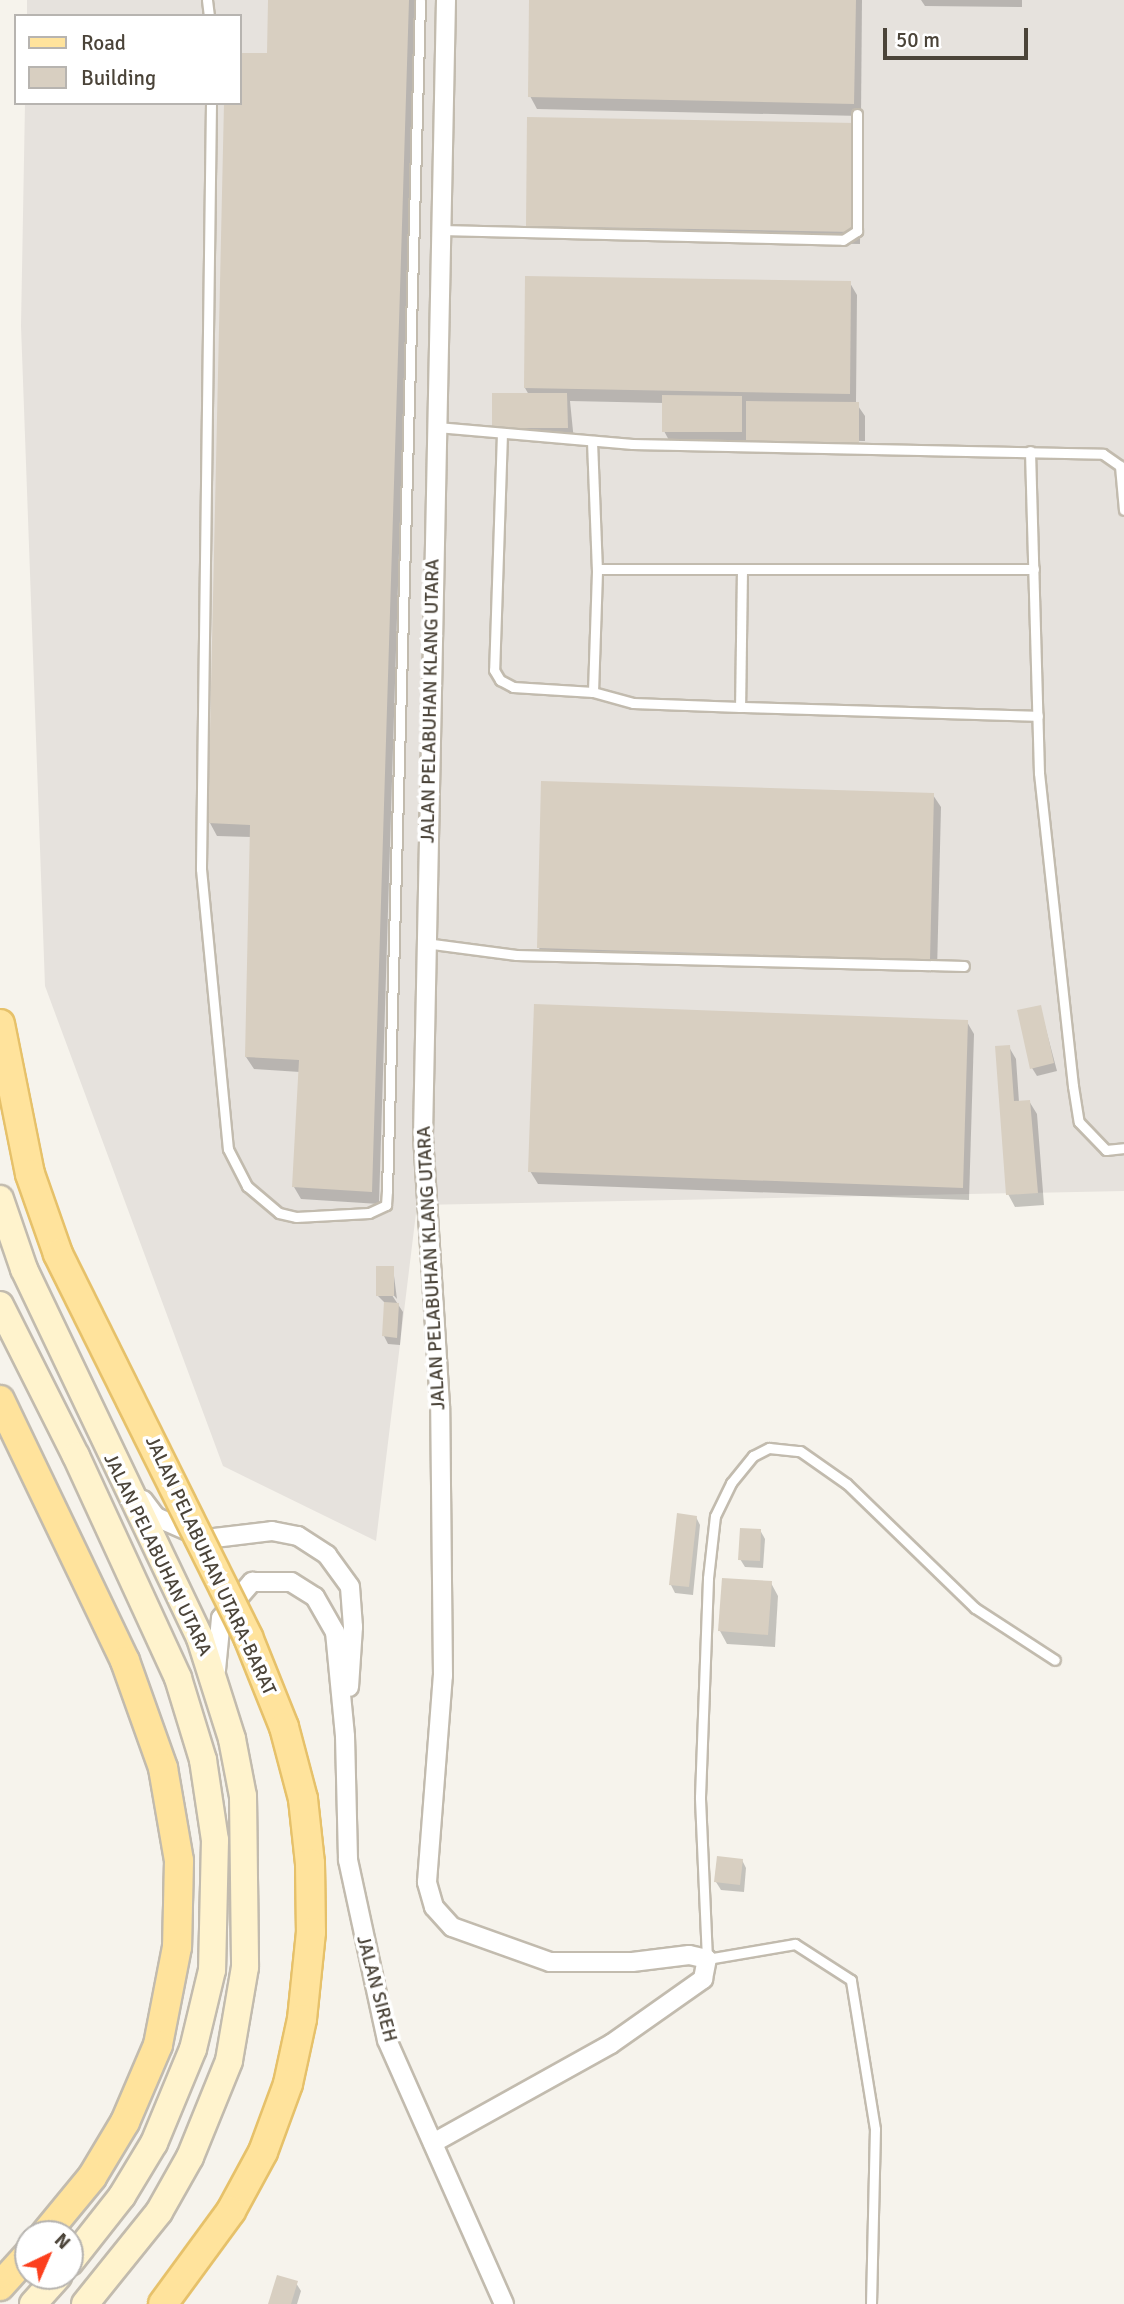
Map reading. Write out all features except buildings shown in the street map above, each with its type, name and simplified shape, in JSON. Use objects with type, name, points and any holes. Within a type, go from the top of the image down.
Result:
[{"type":"main road","name":"JALAN PELABUHAN UTARA-BARAT","points":[[0,1024],[30,1174],[58,1254],[248,1637],[284,1727],[303,1799],[310,1863],[311,1931],[302,2019],[288,2084],[263,2152],[231,2211],[163,2304]]},
{"type":"main road","name":"JALAN PELABUHAN UTARA","points":[[0,1199],[24,1269],[110,1457],[200,1638],[216,1681],[243,1796],[247,1879],[245,1968],[229,2061],[190,2157],[159,2212],[85,2304]]},
{"type":"main road","name":"JALAN PELABUHAN UTARA","points":[[0,1306],[142,1596],[178,1678],[203,1760],[215,1840],[212,1970],[193,2049],[154,2143],[122,2196],[84,2244]]},
{"type":"main road","points":[[0,1400],[125,1661],[163,1768],[179,1861],[177,1947],[158,2045],[125,2122],[99,2166],[56,2220]]},
{"type":"main road","points":[[0,2286],[14,2270]]},
{"type":"main road","points":[[33,2304],[46,2290]]},
{"type":"street","name":"JALAN PELABUHAN KLANG UTARA","points":[[446,0],[423,1136],[440,1406],[443,1676],[427,1882],[434,1907],[452,1927],[550,1962],[632,1962],[689,1955],[707,1959]]},
{"type":"street","points":[[110,1457],[156,1517],[206,1539],[272,1531],[298,1536],[327,1555],[349,1587],[353,1627],[345,1736]]},
{"type":"street","points":[[216,1681],[221,1618],[240,1591],[267,1579],[291,1582],[315,1597],[335,1632],[345,1736]]},
{"type":"street","name":"JALAN SIREH","points":[[345,1736],[348,1860],[356,1911],[387,2040],[504,2304]]},
{"type":"street","points":[[433,2143],[611,2044],[703,1979],[707,1959]]},
{"type":"lane","points":[[211,105],[201,869],[228,1149],[247,1186],[279,1213],[296,1217],[369,1213],[386,1205],[387,1191],[420,0]]},
{"type":"lane","points":[[441,230],[843,240],[857,231],[857,114]]},
{"type":"lane","points":[[437,427],[592,441],[1030,451],[1113,458],[1120,466],[1124,510]]},
{"type":"lane","points":[[502,433],[494,670],[513,687],[593,692],[633,703],[1038,716]]},
{"type":"lane","points":[[592,441],[597,569],[593,692]]},
{"type":"lane","points":[[1030,451],[1039,773],[1079,1122],[1106,1150],[1124,1148]]},
{"type":"lane","points":[[597,569],[1034,569]]},
{"type":"lane","points":[[740,707],[742,569]]},
{"type":"lane","points":[[425,943],[516,955],[964,966]]},
{"type":"lane","points":[[871,2304],[875,2129],[850,1980],[795,1944],[707,1959],[700,1797],[708,1578],[715,1516],[730,1483],[753,1456],[769,1448],[800,1451],[847,1484],[975,1608],[1055,1660]]},
{"type":"shaded area","points":[[27,0],[1124,0],[1124,1191],[417,1205],[376,1541],[223,1466],[45,986],[21,326],[25,105],[242,105],[242,14],[27,14]]}]
